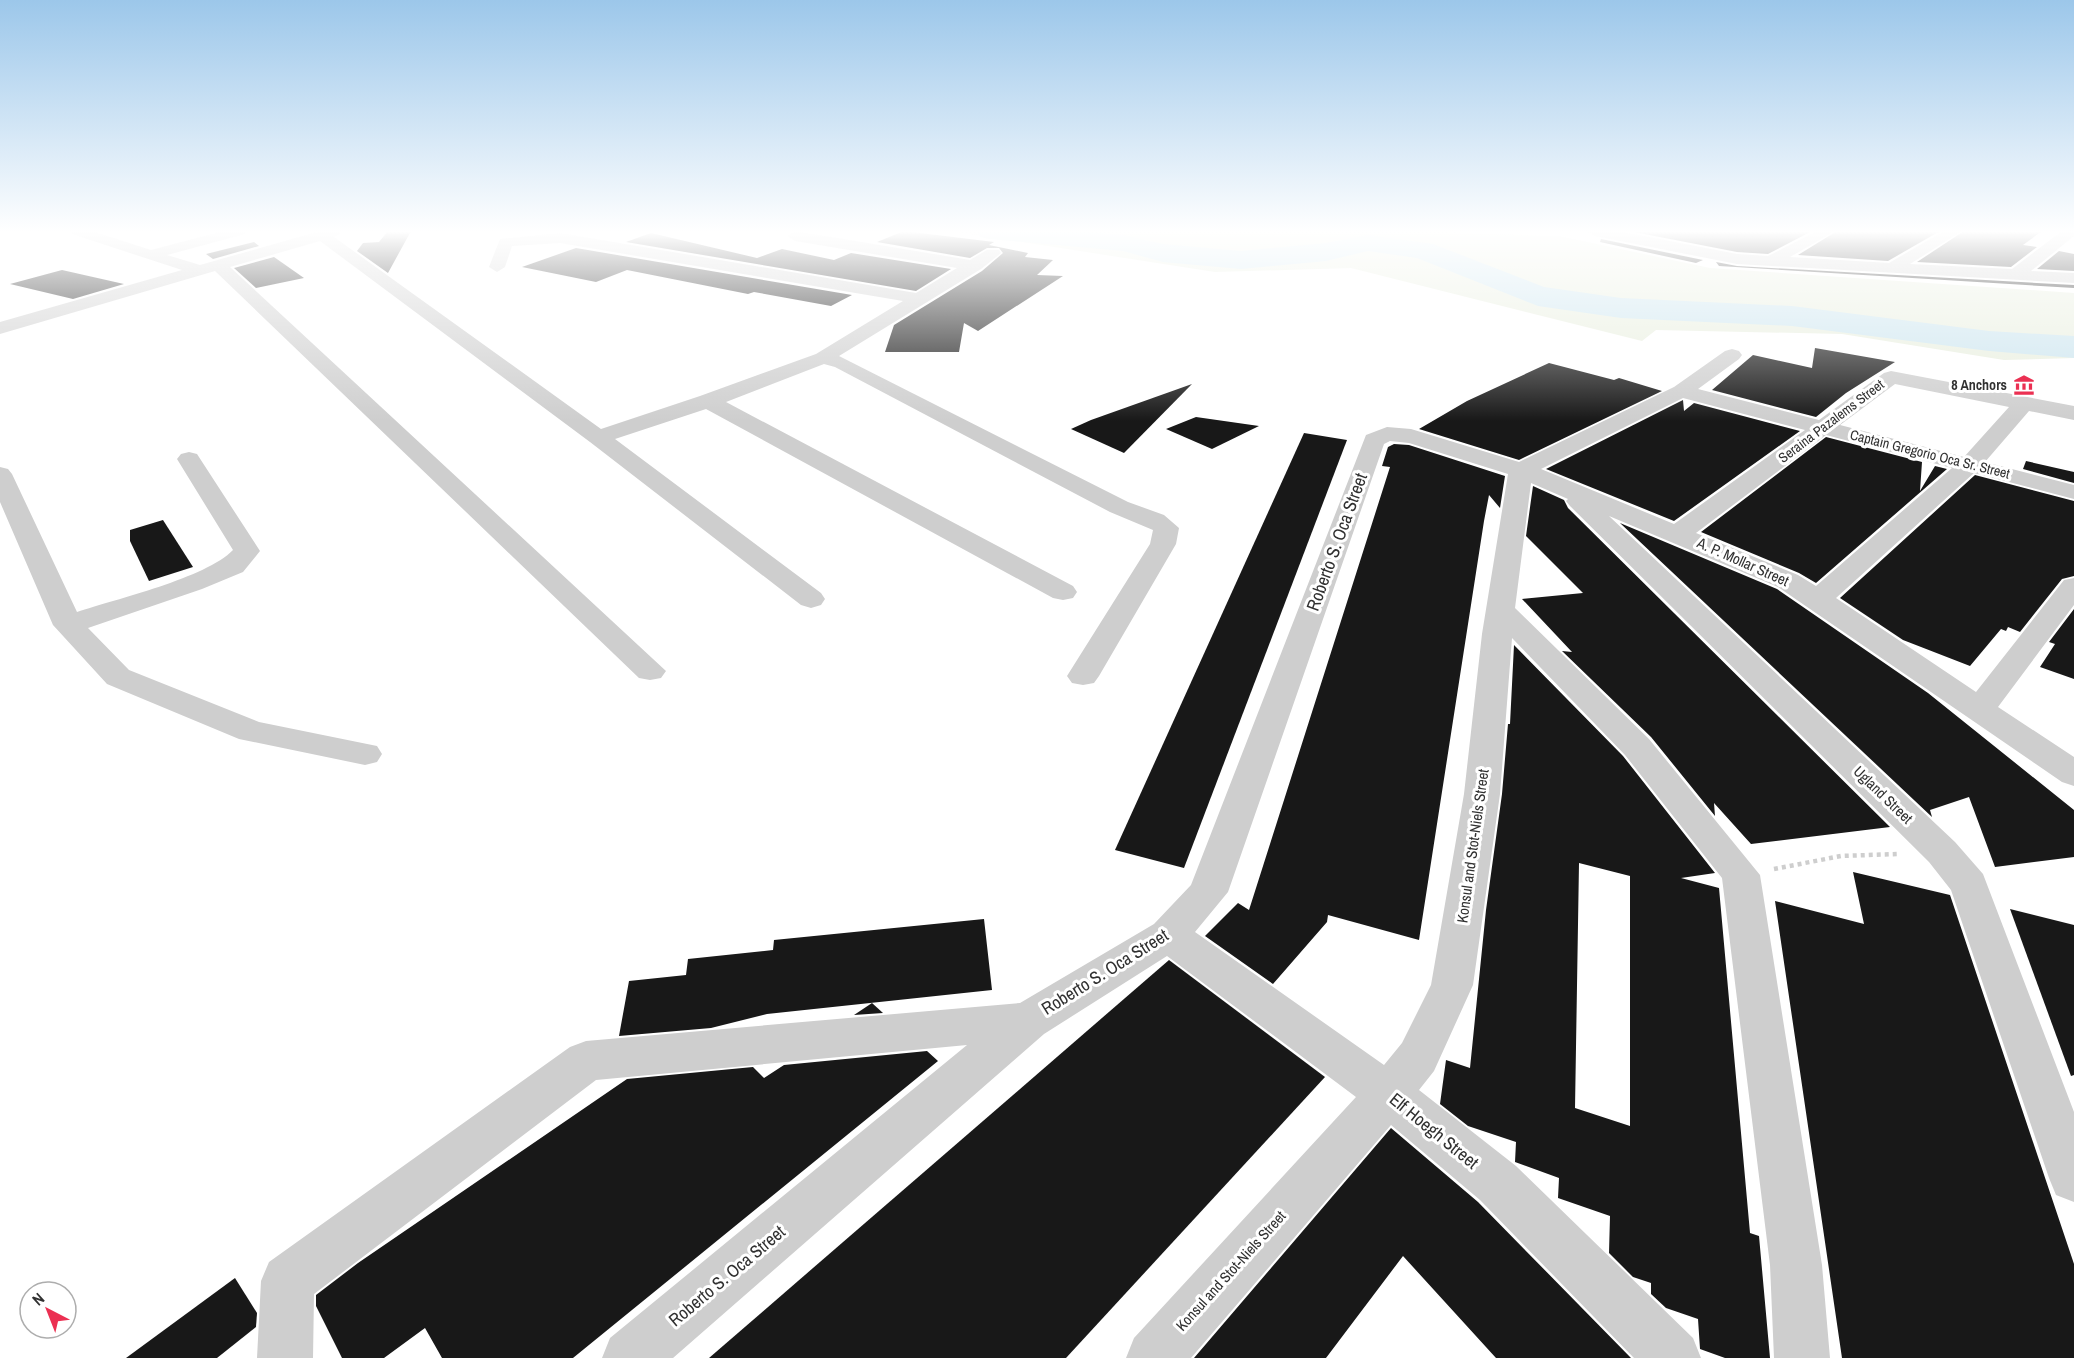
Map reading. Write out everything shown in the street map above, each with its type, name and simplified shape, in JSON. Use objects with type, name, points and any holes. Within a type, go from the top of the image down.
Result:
[{"type":"street","points":[[0,328],[115,294]]},
{"type":"street","points":[[238,294],[650,671]]},
{"type":"street","points":[[410,294],[812,599]]},
{"type":"street","points":[[900,294],[922,298]]},
{"type":"street","points":[[598,436],[708,401],[823,358],[928,294]]},
{"type":"street","points":[[1521,470],[1681,391],[1732,355]]},
{"type":"street","points":[[823,358],[842,363],[963,428],[1119,507],[1155,520],[1166,528],[1163,544],[1083,676]]},
{"type":"street","name":"Seraina Pazalems Street","points":[[1678,534],[1892,377],[2074,413]]},
{"type":"street","name":"Captain Gregorio Oca Sr. Street","points":[[1681,391],[2074,492]]},
{"type":"street","points":[[708,401],[1063,591]]},
{"type":"street","points":[[1818,599],[1970,464],[2024,403]]},
{"type":"street","name":"A. P. Mollar Street","points":[[1374,440],[1387,434],[1411,436],[1521,470],[1788,581],[1980,708],[2074,774]]},
{"type":"street","name":"Roberto S. Oca Street","points":[[630,1358],[1028,1021],[1168,935],[1208,892],[1374,440]]},
{"type":"street","points":[[68,625],[192,583],[233,566],[247,551],[189,459]]},
{"type":"street","name":"Konsul and Stot-Niels Street","points":[[1154,1358],[1388,1094],[1418,1057],[1452,985],[1482,794],[1497,634],[1521,470]]},
{"type":"street","points":[[0,474],[68,625],[118,677],[251,731],[365,754]]},
{"type":"street","name":"Ugland Street","points":[[1569,491],[1942,852],[1970,884],[2074,1179]]},
{"type":"street","points":[[1980,708],[2074,586]]},
{"type":"street","points":[[1502,611],[1637,747],[1741,875],[1797,1265],[1802,1358]]},
{"type":"street","name":"Elf Hoegh Street","points":[[1168,935],[1388,1094],[1498,1183],[1673,1358]]},
{"type":"street","points":[[285,1358],[288,1281],[586,1061],[1028,1021]]},
{"type":"path","points":[[1741,875],[1841,856],[1942,852]]},
{"type":"green space","points":[[1456,294],[2074,294],[2074,358],[2004,360],[1842,334],[1656,330],[1642,341]]},
{"type":"building","points":[[54,294],[89,294],[73,299]]},
{"type":"building","points":[[767,294],[852,295],[831,306]]},
{"type":"building","points":[[944,294],[1035,294],[978,331],[964,323],[959,352],[885,352],[894,325]]},
{"type":"building","points":[[1815,348],[1895,362],[1846,393],[1816,417],[1712,390],[1753,355],[1812,368]]},
{"type":"building","points":[[1549,363],[1614,380],[1619,378],[1662,391],[1519,460],[1419,429],[1467,401]]},
{"type":"building","points":[[1192,384],[1124,453],[1071,429],[1091,420]]},
{"type":"building","points":[[1683,400],[1684,411],[1694,403],[1800,431],[1674,521],[1546,469]]},
{"type":"building","points":[[1196,417],[1259,426],[1212,449],[1166,429]]},
{"type":"building","points":[[1304,433],[1347,440],[1184,868],[1115,850]]},
{"type":"building","points":[[1826,437],[1922,462],[1920,491],[1935,466],[1947,469],[1816,583],[1799,573],[1701,532]]},
{"type":"building","points":[[1394,444],[1409,445],[1505,476],[1500,508],[1489,495],[1484,521],[1419,940],[1328,915],[1327,922],[1273,984],[1205,936],[1238,903],[1249,910],[1390,467],[1382,466],[1388,447]]},
{"type":"building","points":[[2026,461],[2074,472],[2074,483],[2023,469]]},
{"type":"building","points":[[1975,475],[2074,501],[2074,576],[2062,579],[2020,632],[2008,627],[2006,631],[2001,629],[1970,666],[1903,640],[1840,598]]},
{"type":"building","points":[[1533,486],[1564,500],[1568,508],[1890,827],[1751,844],[1714,803],[1715,816],[1651,737],[1562,651],[1572,652],[1522,599],[1583,593],[1526,536]]},
{"type":"building","points":[[163,520],[193,567],[149,581],[130,541],[130,530]]},
{"type":"building","points":[[1620,523],[1777,589],[1928,693],[2074,810],[2074,857],[1995,867],[1969,797],[1930,810],[1932,817]]},
{"type":"building","points":[[2074,609],[2074,679],[2040,667],[2055,644],[2049,642]]},
{"type":"building","points":[[1514,645],[1623,756],[1715,873],[1681,878],[1719,888],[1750,1233],[1759,1236],[1770,1358],[1725,1358],[1700,1349],[1698,1319],[1666,1308],[1651,1294],[1651,1283],[1633,1277],[1609,1253],[1610,1216],[1558,1198],[1559,1178],[1515,1162],[1516,1142],[1468,1126],[1440,1104],[1446,1060],[1470,1068],[1486,910],[1502,794],[1508,724],[1510,724]],"holes":[[[1579,863],[1630,876],[1630,1126],[1575,1108]]]},
{"type":"building","points":[[1853,872],[1950,895],[2074,1264],[2074,1358],[1842,1358],[1775,901],[1864,924]]},
{"type":"building","points":[[2010,909],[2074,925],[2074,1075],[2071,1076]]},
{"type":"building","points":[[984,919],[992,990],[767,1014],[711,1028],[619,1036],[629,981],[686,975],[688,959],[773,950],[774,940]]},
{"type":"building","points":[[1169,960],[1325,1077],[1066,1358],[709,1358]]},
{"type":"building","points":[[872,1003],[883,1013],[854,1015]]},
{"type":"building","points":[[927,1051],[938,1061],[573,1358],[442,1358],[425,1328],[384,1358],[342,1358],[316,1306],[316,1295],[358,1263],[627,1079],[753,1067],[764,1078],[784,1065]]},
{"type":"building","points":[[1391,1128],[1478,1202],[1631,1358],[1496,1358],[1403,1256],[1326,1358],[1194,1358]]},
{"type":"building","points":[[235,1278],[257,1313],[256,1327],[217,1358],[126,1358]]},
{"type":"waterway","points":[[1534,294],[1621,308],[1706,314],[1792,316],[1989,341],[2074,347]]},
{"type":"place","name":"8 Anchors","points":[[2024,385]]}]
